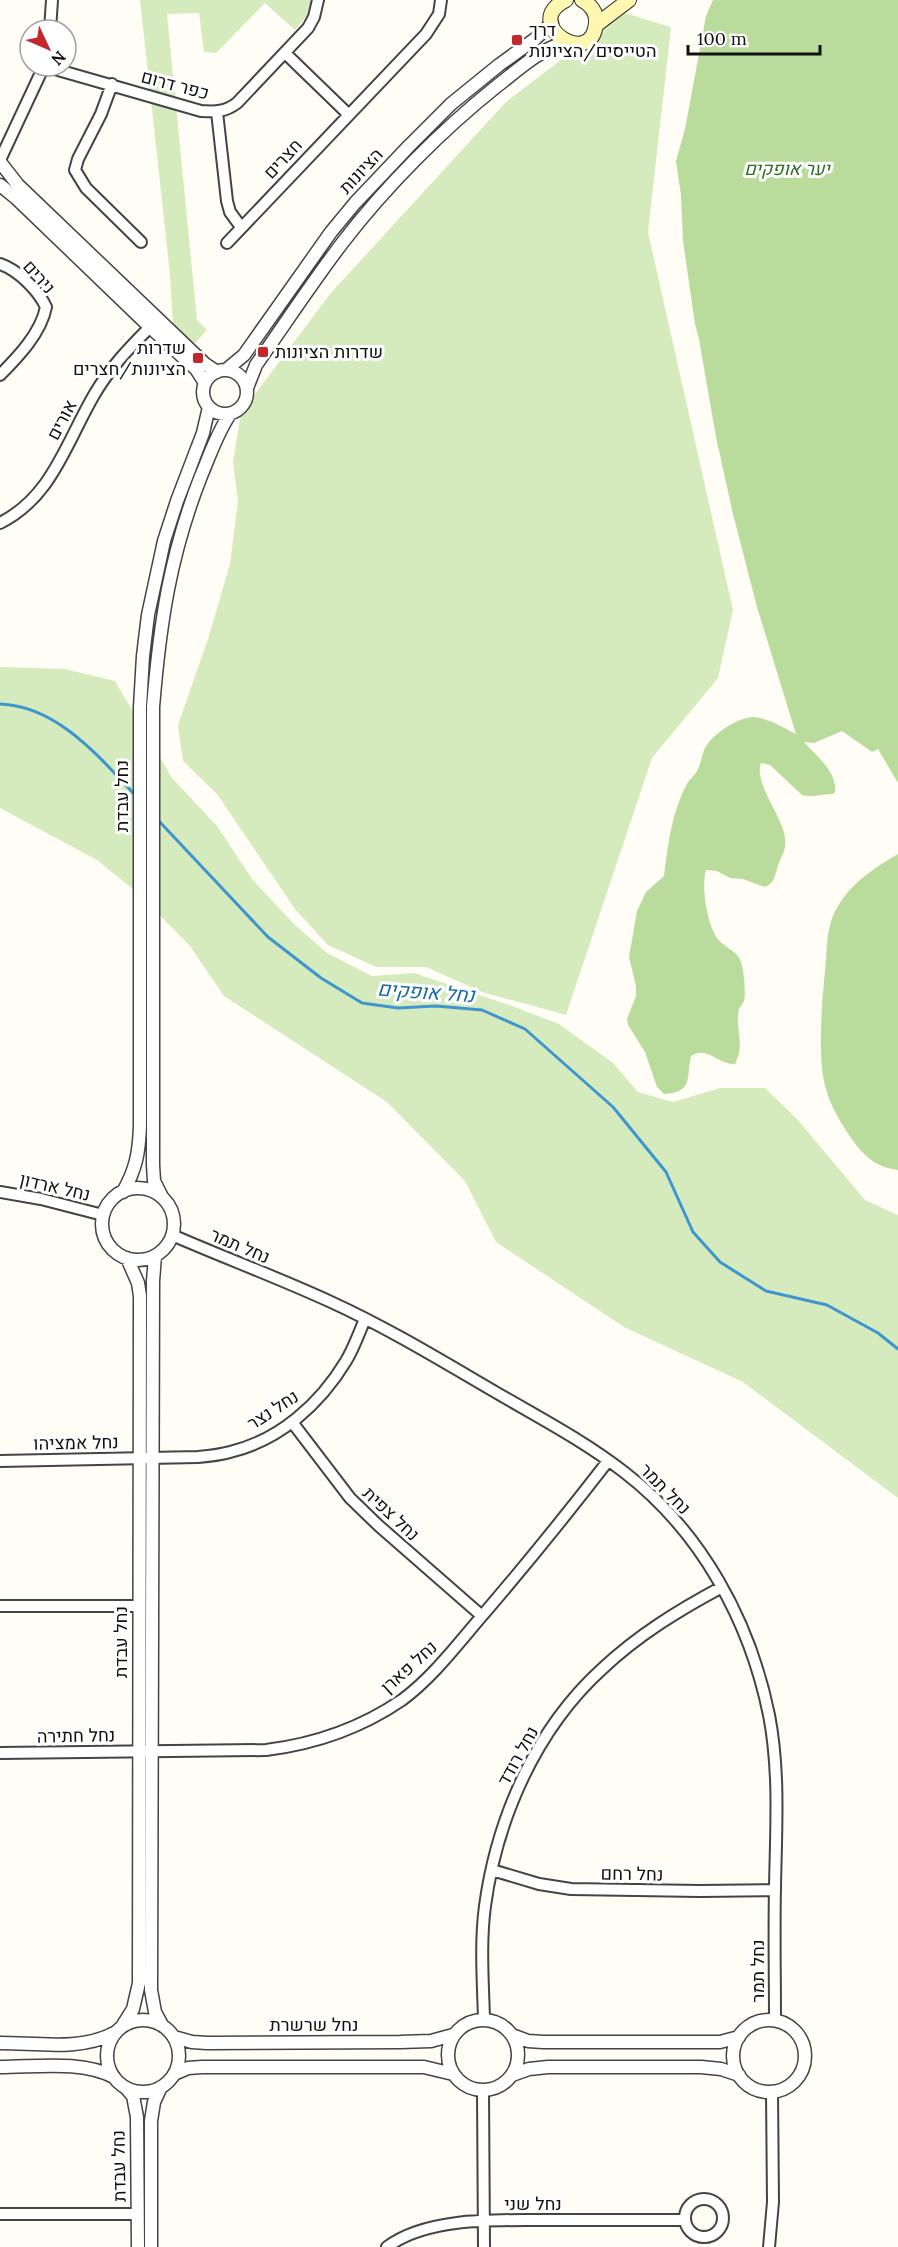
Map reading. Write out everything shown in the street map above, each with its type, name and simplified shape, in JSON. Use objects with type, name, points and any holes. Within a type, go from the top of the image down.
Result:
[{"type":"main road","points":[[566,0],[551,12],[555,34],[566,42],[574,44],[587,40],[596,25],[595,12],[587,1]]},
{"type":"main road","points":[[596,25],[629,0]]},
{"type":"street","points":[[51,18],[52,0]]},
{"type":"street","name":"כפר דרום","points":[[78,75],[201,111],[228,110],[308,28],[314,17],[318,0]]},
{"type":"street","name":"חצרים","points":[[227,243],[426,34],[439,14],[441,2]]},
{"type":"street","name":"הציונות","points":[[221,371],[244,355],[331,232],[386,170],[452,104],[535,39],[551,12]]},
{"type":"street","name":"הציונות","points":[[247,388],[256,365],[343,242],[380,199],[420,157],[485,96],[533,58],[566,42]]},
{"type":"street","points":[[285,52],[348,114]]},
{"type":"street","points":[[39,78],[0,162],[18,185],[205,364],[221,371],[238,374],[247,388],[243,404],[230,414],[216,412],[208,407],[203,394],[209,377],[221,371]]},
{"type":"street","points":[[112,84],[75,170],[86,188],[141,242]]},
{"type":"street","points":[[217,112],[227,201],[230,212],[242,227]]},
{"type":"street","points":[[0,138],[17,122]]},
{"type":"street","points":[[0,185],[196,369],[205,383]]},
{"type":"street","name":"נירים","points":[[0,264],[18,274],[42,298],[46,308],[39,327],[0,375]]},
{"type":"street","name":"אורים","points":[[0,523],[19,513],[35,498],[55,469],[105,378],[120,358],[150,327]]},
{"type":"street","name":"נחל עבדת","points":[[123,1192],[133,1174],[139,1151],[140,707],[148,615],[161,552],[177,501],[203,433],[208,407]]},
{"type":"street","name":"נחל עבדת","points":[[162,1197],[154,1181],[153,1165],[153,707],[156,668],[161,617],[177,544],[189,506],[215,441],[230,414]]},
{"type":"street","points":[[143,1188],[162,1197],[173,1214],[172,1235],[169,1243],[155,1256],[146,1259],[127,1258],[117,1254],[110,1246],[102,1226],[103,1215],[114,1197],[123,1192],[143,1188]]},
{"type":"street","name":"נחל ארדון","points":[[0,1192],[41,1199],[103,1215]]},
{"type":"street","name":"נחל תמר","points":[[172,1235],[332,1302],[442,1361],[581,1441],[655,1499],[705,1559],[744,1630],[760,1677],[769,1717],[776,1794],[775,2020]]},
{"type":"street","name":"נחל עבדת","points":[[155,1256],[153,1281],[151,1990],[155,2012],[162,2025]]},
{"type":"street","name":"נחל עבדת","points":[[119,2029],[133,2009],[139,1983],[140,1296],[138,1283],[127,1258]]},
{"type":"street","name":"נחל נצר","points":[[153,1458],[198,1457],[231,1452],[263,1440],[292,1422],[314,1404],[333,1382],[347,1359],[365,1319]]},
{"type":"street","name":"נחל צפית","points":[[292,1422],[350,1498],[482,1616]]},
{"type":"street","name":"נחל אמציהו","points":[[0,1461],[153,1458]]},
{"type":"street","name":"נחל פארן","points":[[152,1752],[266,1750],[296,1746],[337,1734],[372,1718],[404,1699],[482,1616],[608,1461]]},
{"type":"street","name":"נחל רודד","points":[[484,2019],[485,1906],[502,1832],[526,1771],[549,1733],[600,1670],[681,1609],[722,1587]]},
{"type":"street","points":[[0,1606],[139,1606]]},
{"type":"street","name":"נחל חתירה","points":[[0,1754],[152,1752]]},
{"type":"street","name":"נחל רחם","points":[[492,1870],[540,1884],[570,1889],[700,1892],[775,1890]]},
{"type":"street","points":[[0,2043],[78,2044],[104,2038],[142,2019],[162,2025],[174,2037],[179,2056],[174,2074]]},
{"type":"street","points":[[453,2074],[447,2054],[453,2035],[462,2026],[484,2019],[505,2026],[513,2035],[519,2055],[512,2075]]},
{"type":"street","points":[[0,2067],[82,2067],[101,2071],[114,2077],[125,2087],[143,2092],[161,2087],[174,2074],[188,2068],[202,2067],[424,2067],[453,2074],[466,2086],[483,2090],[500,2086],[512,2075],[528,2069],[701,2067],[721,2069],[739,2075],[753,2088],[772,2092],[781,2090],[796,2079],[805,2059],[805,2048],[794,2029],[775,2020],[754,2023],[739,2037],[720,2042],[543,2042],[528,2041],[513,2035]]},
{"type":"street","points":[[114,2077],[107,2059],[107,2050],[119,2029]]},
{"type":"street","name":"נחל שרשרת","points":[[174,2037],[207,2043],[431,2042],[453,2035]]},
{"type":"street","points":[[739,2037],[733,2056],[739,2075]]},
{"type":"street","name":"נחל עבדת","points":[[125,2087],[133,2096],[136,2105],[138,2247]]},
{"type":"street","name":"נחל עבדת","points":[[151,2247],[151,2121],[154,2102],[161,2087]]},
{"type":"street","points":[[483,2090],[484,2247]]},
{"type":"street","points":[[769,2247],[773,2202],[772,2092]]},
{"type":"street","points":[[0,2214],[138,2214]]},
{"type":"street","name":"נחל שני","points":[[387,2247],[395,2241],[439,2225],[483,2221],[685,2220]]},
{"type":"green space","points":[[140,0],[312,0],[309,13],[295,30],[265,3],[216,53],[204,52],[199,13],[167,14],[197,320],[207,330],[193,345],[173,325],[170,274]]},
{"type":"green space","name":"יער אופקים","points":[[713,0],[898,0],[898,783],[878,749],[872,752],[842,731],[814,743],[804,742],[820,758],[833,777],[835,792],[833,794],[802,795],[770,765],[761,763],[761,780],[785,838],[784,851],[773,880],[765,887],[743,879],[730,878],[717,871],[706,870],[704,886],[713,931],[717,938],[738,957],[743,968],[745,998],[738,1016],[740,1049],[738,1056],[735,1064],[723,1062],[702,1053],[691,1056],[687,1082],[684,1087],[674,1093],[664,1094],[657,1087],[645,1052],[628,1025],[627,1019],[636,996],[629,957],[637,911],[646,892],[664,876],[669,840],[678,804],[688,782],[699,768],[704,751],[711,740],[734,723],[754,717],[770,721],[796,734],[757,607],[733,514],[695,324],[683,241],[681,195],[676,161],[685,129],[706,16]]},
{"type":"green space","points":[[618,11],[671,27],[648,232],[733,610],[718,678],[652,758],[566,1015],[482,992],[426,967],[376,967],[328,945],[295,909],[217,794],[183,761],[178,725],[208,639],[230,564],[238,501],[233,462],[241,413],[330,294],[506,102],[592,36]]},
{"type":"green space","points":[[0,667],[65,669],[115,681],[172,778],[217,826],[252,879],[294,924],[327,953],[372,976],[414,973],[559,1024],[613,1063],[638,1092],[673,1102],[720,1088],[765,1088],[797,1119],[865,1200],[898,1215],[898,1498],[743,1382],[624,1327],[496,1242],[465,1181],[387,1102],[224,996],[190,946],[139,894],[97,860],[0,808]]},
{"type":"green space","points":[[898,854],[898,1170],[890,1169],[871,1160],[844,1127],[833,1108],[826,1089],[821,1047],[827,943],[833,916],[838,905],[852,887]]},
{"type":"waterway","name":"נחל אופקים","points":[[0,704],[21,707],[59,724],[76,736],[136,796]]},
{"type":"waterway","name":"נחל אופקים","points":[[157,819],[268,937],[321,978],[362,1003],[398,1008],[436,1006],[482,1010],[525,1029],[613,1107],[666,1172],[693,1232],[720,1262],[766,1291],[827,1305],[878,1333],[898,1349]]},
{"type":"place","name":"דרך הטייסים/הציונות","points":[[517,40]]},
{"type":"place","name":"שדרות הציונות","points":[[263,352]]},
{"type":"place","name":"שדרות הציונות/חצרים","points":[[198,358]]}]
